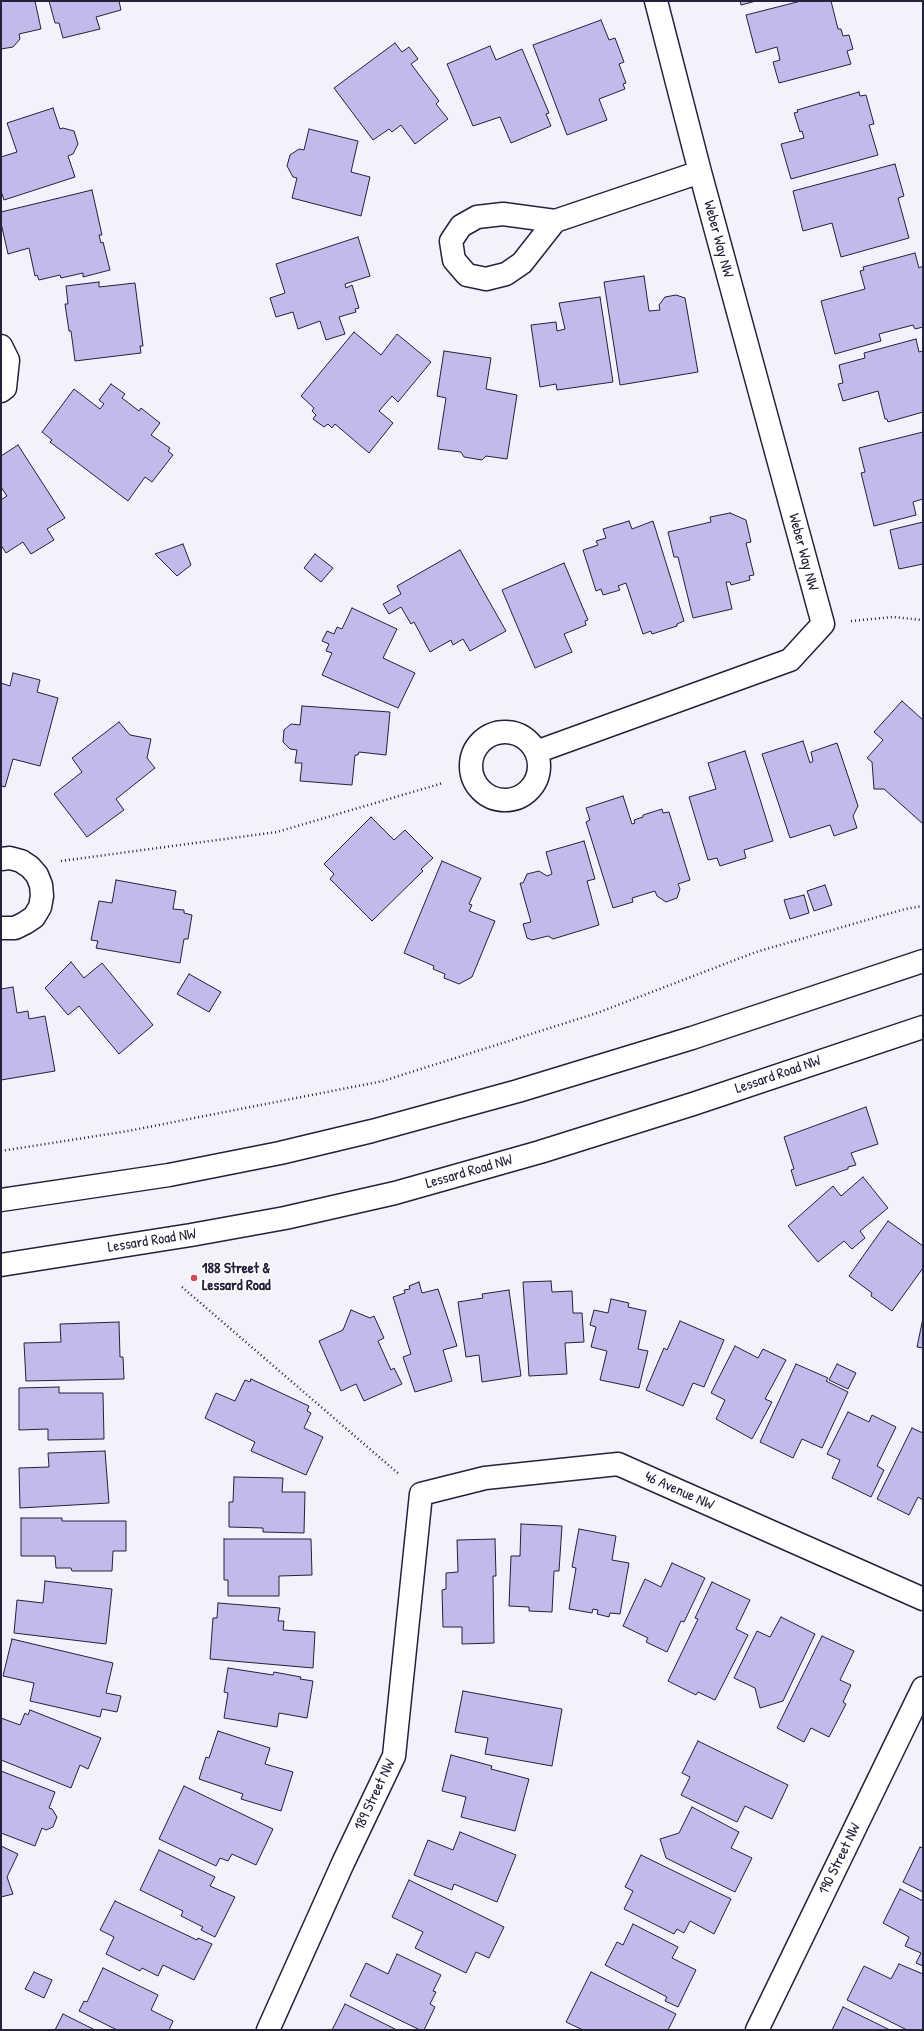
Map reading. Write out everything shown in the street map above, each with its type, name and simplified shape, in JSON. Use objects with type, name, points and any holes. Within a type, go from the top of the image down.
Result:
[{"type":"street","name":"Weber Way NW","points":[[656,1],[700,172],[823,624]]},
{"type":"street","points":[[555,221],[700,172]]},
{"type":"street","points":[[1,346],[8,360],[5,388],[1,391]]},
{"type":"street","points":[[536,752],[790,660],[823,624]]},
{"type":"street","points":[[1,859],[10,858],[21,861],[30,866],[37,875],[41,885],[42,896],[40,907],[34,917],[15,928],[1,928]]},
{"type":"street","points":[[1,1200],[169,1175],[280,1153],[372,1131],[518,1091],[692,1038],[923,961]]},
{"type":"street","name":"Lessard Road NW","points":[[1,1265],[191,1235],[285,1218],[395,1193],[562,1146],[923,1027]]},
{"type":"street","name":"46 Avenue NW","points":[[421,1494],[485,1478],[618,1464],[923,1599]]},
{"type":"street","name":"189 Street NW","points":[[268,2030],[343,1863],[394,1756],[421,1494]]},
{"type":"street","name":"190 Street NW","points":[[757,2030],[923,1688]]},
{"type":"path","points":[[823,624],[893,617],[923,620]]},
{"type":"path","points":[[37,875],[64,859],[277,832],[443,783]]},
{"type":"path","points":[[1,1151],[128,1131],[383,1081],[597,1013],[756,952],[905,909],[923,906]]},
{"type":"path","points":[[182,1287],[421,1494]]},
{"type":"building","points":[[1,1],[35,1],[41,29],[19,34],[20,39],[13,47],[1,49]]},
{"type":"building","points":[[49,1],[119,1],[121,10],[96,17],[100,29],[63,38],[59,23],[55,23]]},
{"type":"building","points":[[740,1],[756,1],[741,5]]},
{"type":"building","points":[[801,1],[831,1],[838,29],[841,29],[843,36],[849,35],[853,49],[847,51],[851,64],[779,83],[773,62],[780,60],[777,47],[756,53],[746,15]]},
{"type":"building","points":[[601,20],[609,40],[615,38],[624,62],[619,64],[626,83],[623,84],[625,89],[599,99],[607,120],[567,135],[533,45]]},
{"type":"building","points":[[395,43],[402,52],[409,47],[418,59],[411,64],[439,101],[436,104],[448,119],[415,144],[401,125],[392,132],[389,129],[373,140],[334,88]]},
{"type":"building","points":[[490,46],[496,60],[522,49],[549,113],[546,114],[551,126],[511,143],[500,117],[473,126],[447,64]]},
{"type":"building","points":[[859,92],[860,96],[866,95],[874,124],[869,125],[878,155],[791,179],[781,144],[804,138],[802,131],[800,132],[794,113],[798,112],[797,110]]},
{"type":"building","points":[[53,108],[60,129],[63,128],[74,131],[78,144],[73,154],[68,156],[75,177],[4,200],[1,191],[1,157],[17,152],[7,123]]},
{"type":"building","points":[[309,129],[358,141],[351,172],[370,177],[361,216],[292,198],[297,178],[293,177],[287,166],[290,155],[299,149],[304,150]]},
{"type":"building","points":[[895,164],[904,196],[898,198],[909,238],[841,257],[832,223],[803,231],[793,191]]},
{"type":"building","points":[[92,190],[102,235],[99,235],[101,243],[103,242],[110,270],[83,277],[83,273],[61,278],[60,275],[39,280],[37,275],[35,276],[29,248],[8,254],[1,223],[1,212]]},
{"type":"building","points":[[358,237],[370,276],[345,284],[346,288],[352,285],[359,308],[355,309],[356,312],[339,317],[345,334],[326,340],[320,321],[298,329],[293,312],[276,317],[270,298],[285,293],[276,264]]},
{"type":"building","points":[[915,253],[919,268],[923,266],[923,327],[915,329],[913,325],[879,334],[881,341],[835,354],[821,301],[865,289],[860,271],[864,270],[863,267]]},
{"type":"building","points":[[644,276],[649,311],[660,310],[659,305],[665,297],[676,295],[685,298],[698,372],[620,385],[604,282]]},
{"type":"building","points":[[99,282],[99,287],[135,283],[143,346],[140,346],[141,353],[75,361],[71,331],[69,331],[65,304],[68,304],[66,286]]},
{"type":"building","points":[[600,297],[613,382],[557,390],[556,384],[540,387],[531,325],[556,322],[557,331],[565,329],[559,303]]},
{"type":"building","points":[[354,332],[381,355],[397,334],[431,362],[398,402],[392,396],[379,411],[393,423],[369,453],[335,424],[332,428],[328,424],[324,427],[313,419],[316,415],[312,411],[314,408],[301,396]]},
{"type":"building","points":[[916,339],[919,352],[923,351],[923,412],[888,422],[887,419],[885,419],[878,391],[843,401],[838,384],[843,383],[839,365],[865,358],[864,353]]},
{"type":"building","points":[[444,351],[491,358],[486,389],[517,395],[507,459],[486,456],[482,460],[464,457],[461,452],[438,449],[446,398],[437,396]]},
{"type":"building","points":[[111,384],[125,394],[122,398],[139,411],[141,408],[160,423],[151,435],[170,448],[168,451],[173,455],[152,482],[145,477],[128,501],[50,442],[52,440],[42,432],[74,389],[100,409],[104,404],[99,400]]},
{"type":"building","points":[[923,432],[923,499],[913,502],[916,515],[874,526],[861,473],[865,472],[859,448]]},
{"type":"building","points":[[18,445],[65,518],[47,529],[54,540],[31,554],[23,542],[6,553],[1,545],[1,500],[7,496],[1,487],[1,456]]},
{"type":"building","points":[[730,513],[746,520],[751,542],[746,543],[754,575],[749,576],[750,580],[731,585],[730,582],[726,582],[732,609],[693,618],[678,557],[674,557],[668,532],[711,522],[710,517]]},
{"type":"building","points":[[629,521],[632,529],[653,521],[684,621],[677,624],[677,626],[652,634],[651,631],[643,634],[626,583],[618,586],[620,590],[603,595],[601,589],[596,591],[583,550],[598,545],[596,541],[606,538],[603,529]]},
{"type":"building","points":[[923,522],[923,564],[899,569],[890,530]]},
{"type":"building","points":[[183,544],[191,565],[177,576],[155,554]]},
{"type":"building","points":[[460,550],[506,631],[470,651],[463,639],[453,645],[451,640],[430,652],[414,622],[411,624],[401,607],[389,614],[383,604],[401,594],[397,586]]},
{"type":"building","points":[[315,554],[333,568],[321,582],[304,568]]},
{"type":"building","points":[[564,563],[588,620],[585,621],[586,625],[564,634],[572,652],[535,668],[502,590]]},
{"type":"building","points":[[352,608],[397,629],[383,658],[415,673],[398,708],[322,675],[332,653],[326,651],[329,644],[322,641],[327,631],[334,634],[337,627],[342,629]]},
{"type":"building","points":[[13,673],[40,680],[37,692],[58,698],[40,766],[13,759],[5,787],[1,786],[1,683],[10,686]]},
{"type":"building","points":[[902,701],[923,720],[923,824],[884,789],[874,789],[872,762],[867,758],[883,740],[874,732]]},
{"type":"building","points":[[302,706],[390,712],[386,755],[359,752],[358,755],[355,755],[352,785],[300,781],[302,763],[295,763],[297,750],[290,749],[283,742],[284,730],[291,724],[300,725]]},
{"type":"building","points":[[119,722],[130,735],[151,739],[147,758],[155,768],[116,799],[124,810],[87,837],[54,794],[82,772],[72,758]]},
{"type":"building","points":[[803,741],[810,763],[813,761],[811,752],[837,743],[858,806],[853,816],[857,828],[834,836],[830,825],[790,838],[762,754]]},
{"type":"building","points":[[745,751],[773,841],[744,850],[746,858],[720,866],[717,858],[708,860],[689,797],[716,789],[708,763]]},
{"type":"building","points":[[623,796],[632,824],[635,823],[634,820],[643,817],[643,815],[662,809],[663,813],[669,812],[690,880],[678,884],[680,889],[677,898],[666,902],[657,896],[655,891],[632,898],[633,902],[613,908],[586,822],[590,820],[586,808]]},
{"type":"building","points":[[371,817],[394,840],[405,830],[433,858],[421,869],[423,871],[372,921],[330,879],[334,874],[324,864]]},
{"type":"building","points":[[584,841],[595,879],[587,881],[599,925],[553,939],[548,936],[532,940],[527,938],[523,924],[531,922],[520,883],[523,883],[527,874],[539,871],[547,876],[552,874],[546,852]]},
{"type":"building","points":[[442,861],[481,878],[469,904],[472,905],[469,911],[495,921],[472,977],[459,984],[444,978],[445,974],[433,969],[434,966],[404,953]]},
{"type":"building","points":[[116,880],[176,891],[173,909],[184,910],[184,913],[192,915],[188,939],[184,939],[180,963],[96,948],[98,941],[91,940],[99,901],[112,903]]},
{"type":"building","points":[[825,885],[832,905],[814,911],[807,891]]},
{"type":"building","points":[[804,895],[809,913],[790,919],[784,900]]},
{"type":"building","points":[[71,962],[84,978],[102,963],[153,1025],[119,1054],[79,1006],[68,1015],[45,988]]},
{"type":"building","points":[[189,974],[221,992],[209,1012],[177,994]]},
{"type":"building","points":[[13,987],[17,1013],[28,1011],[29,1019],[45,1016],[55,1071],[1,1080],[1,989]]},
{"type":"building","points":[[866,1107],[878,1144],[851,1153],[856,1165],[796,1186],[791,1170],[794,1169],[784,1137]]},
{"type":"building","points":[[863,1177],[888,1208],[860,1231],[865,1238],[852,1249],[844,1241],[818,1262],[788,1226],[833,1186],[841,1196]]},
{"type":"building","points":[[888,1221],[923,1246],[923,1268],[892,1311],[871,1296],[872,1293],[849,1276]]},
{"type":"building","points":[[551,1281],[552,1292],[572,1291],[573,1313],[582,1313],[584,1342],[565,1343],[567,1374],[529,1376],[523,1282]]},
{"type":"building","points":[[419,1282],[422,1293],[438,1289],[457,1346],[443,1350],[452,1381],[415,1392],[403,1357],[411,1354],[393,1297],[405,1293],[404,1290],[410,1289],[409,1286]]},
{"type":"building","points":[[509,1290],[521,1376],[482,1382],[479,1355],[466,1357],[458,1302],[483,1298],[482,1294]]},
{"type":"building","points":[[611,1299],[629,1303],[628,1307],[646,1311],[638,1349],[648,1351],[639,1388],[600,1380],[607,1351],[591,1347],[596,1327],[590,1325],[594,1310],[608,1313]]},
{"type":"building","points":[[351,1310],[370,1318],[374,1316],[384,1338],[378,1341],[391,1370],[394,1368],[402,1384],[364,1401],[356,1384],[341,1391],[319,1341],[343,1330]]},
{"type":"building","points":[[923,1318],[923,1348],[917,1347]]},
{"type":"building","points":[[680,1321],[724,1340],[704,1387],[693,1383],[683,1406],[646,1390],[664,1348],[667,1350]]},
{"type":"building","points":[[119,1322],[120,1357],[123,1357],[124,1379],[26,1381],[24,1343],[61,1342],[60,1324]]},
{"type":"building","points":[[735,1346],[758,1358],[763,1349],[786,1360],[765,1399],[772,1402],[752,1439],[716,1419],[725,1400],[711,1393]]},
{"type":"building","points":[[796,1364],[828,1378],[826,1381],[848,1392],[822,1448],[802,1439],[793,1458],[760,1442]]},
{"type":"building","points":[[837,1364],[856,1373],[848,1389],[829,1380]]},
{"type":"building","points":[[251,1379],[309,1406],[307,1411],[311,1413],[304,1428],[323,1437],[306,1475],[251,1451],[255,1442],[205,1418],[216,1393],[235,1401],[245,1380],[250,1382]]},
{"type":"building","points":[[59,1387],[59,1393],[103,1393],[104,1439],[48,1440],[48,1429],[19,1430],[19,1388]]},
{"type":"building","points":[[848,1412],[869,1422],[872,1415],[896,1427],[877,1466],[884,1470],[871,1497],[832,1478],[840,1460],[827,1454]]},
{"type":"building","points":[[912,1428],[923,1433],[923,1500],[918,1497],[909,1515],[877,1499]]},
{"type":"building","points":[[105,1451],[109,1503],[20,1508],[19,1468],[49,1467],[48,1453]]},
{"type":"building","points":[[234,1477],[283,1478],[282,1492],[305,1492],[304,1533],[263,1532],[263,1528],[229,1527],[229,1502],[233,1502]]},
{"type":"building","points":[[21,1518],[62,1518],[62,1521],[126,1521],[126,1551],[113,1551],[112,1571],[72,1571],[71,1568],[56,1568],[55,1556],[21,1556]]},
{"type":"building","points":[[521,1524],[562,1526],[559,1571],[554,1571],[552,1612],[529,1611],[529,1607],[509,1606],[511,1556],[520,1556]]},
{"type":"building","points":[[579,1529],[616,1536],[612,1560],[629,1563],[620,1614],[610,1613],[609,1617],[597,1614],[598,1610],[593,1609],[592,1613],[569,1609],[576,1568],[572,1567]]},
{"type":"building","points":[[224,1539],[311,1539],[312,1575],[279,1576],[279,1596],[228,1596],[228,1580],[224,1580]]},
{"type":"building","points":[[495,1539],[496,1576],[493,1576],[494,1643],[462,1644],[462,1627],[443,1627],[442,1590],[446,1589],[446,1573],[458,1572],[457,1540]]},
{"type":"building","points":[[672,1563],[705,1578],[684,1622],[681,1621],[667,1652],[646,1642],[648,1638],[623,1626],[645,1579],[661,1587]]},
{"type":"building","points":[[45,1581],[112,1589],[106,1644],[14,1633],[17,1600],[43,1603]]},
{"type":"building","points":[[712,1582],[750,1600],[736,1629],[748,1635],[715,1700],[698,1692],[696,1695],[668,1681],[698,1619],[695,1618]]},
{"type":"building","points":[[218,1603],[280,1608],[278,1621],[284,1621],[283,1630],[315,1632],[313,1668],[210,1659],[213,1618],[217,1618]]},
{"type":"building","points":[[781,1617],[815,1634],[783,1701],[760,1708],[755,1688],[734,1678],[757,1631],[770,1637]]},
{"type":"building","points":[[822,1636],[854,1651],[840,1680],[851,1685],[843,1702],[846,1704],[829,1737],[811,1728],[804,1742],[777,1728]]},
{"type":"building","points":[[12,1639],[113,1663],[106,1693],[121,1696],[117,1712],[102,1709],[100,1717],[30,1701],[34,1683],[3,1676]]},
{"type":"building","points":[[228,1668],[273,1675],[274,1672],[313,1681],[307,1718],[279,1713],[277,1727],[224,1718],[228,1693],[224,1692]]},
{"type":"building","points":[[463,1691],[562,1709],[552,1766],[485,1754],[488,1738],[455,1732]]},
{"type":"building","points":[[30,1710],[101,1738],[88,1769],[80,1765],[71,1788],[1,1760],[1,1718],[20,1725],[25,1713],[28,1715]]},
{"type":"building","points":[[218,1731],[270,1748],[265,1764],[293,1772],[281,1811],[241,1799],[243,1794],[199,1779],[206,1757],[209,1758]]},
{"type":"building","points":[[698,1741],[788,1785],[772,1819],[745,1806],[737,1822],[681,1795],[690,1777],[682,1773]]},
{"type":"building","points":[[451,1755],[492,1766],[491,1769],[529,1779],[515,1831],[461,1817],[466,1797],[442,1791]]},
{"type":"building","points":[[1,1771],[55,1792],[49,1808],[52,1809],[57,1817],[53,1827],[46,1830],[42,1828],[35,1846],[1,1833]]},
{"type":"building","points":[[184,1786],[273,1829],[256,1865],[232,1854],[228,1861],[220,1858],[216,1866],[159,1839]]},
{"type":"building","points":[[692,1807],[739,1832],[731,1848],[752,1858],[735,1892],[666,1858],[660,1839],[679,1833]]},
{"type":"building","points":[[460,1832],[516,1855],[497,1902],[454,1884],[452,1890],[414,1875],[428,1840],[453,1850]]},
{"type":"building","points":[[1,1846],[18,1854],[7,1877],[13,1894],[1,1897]]},
{"type":"building","points":[[920,1847],[923,1848],[923,1892],[903,1882]]},
{"type":"building","points":[[159,1850],[215,1877],[210,1886],[235,1897],[215,1937],[201,1930],[203,1927],[181,1916],[183,1911],[140,1890]]},
{"type":"building","points":[[641,1855],[731,1899],[714,1934],[690,1921],[684,1933],[677,1929],[674,1934],[624,1909],[633,1891],[625,1887]]},
{"type":"building","points":[[409,1880],[504,1927],[489,1958],[476,1952],[466,1973],[415,1948],[423,1932],[392,1917]]},
{"type":"building","points":[[900,1889],[923,1901],[923,1966],[916,1963],[921,1953],[905,1946],[909,1937],[883,1923]]},
{"type":"building","points":[[115,1901],[197,1940],[198,1938],[212,1944],[194,1980],[163,1965],[158,1976],[142,1968],[140,1971],[106,1954],[114,1937],[100,1930]]},
{"type":"building","points":[[633,1924],[678,1947],[672,1958],[696,1970],[678,2007],[665,2001],[667,1997],[605,1965],[617,1942],[623,1945]]},
{"type":"building","points":[[397,1954],[441,1975],[433,1991],[436,1992],[430,2004],[435,2007],[424,2030],[420,2030],[350,1996],[366,1963],[388,1974]]},
{"type":"building","points":[[899,1964],[923,1974],[923,2030],[907,2030],[847,2000],[864,1966],[891,1979]]},
{"type":"building","points":[[103,1968],[158,1995],[151,2010],[173,2021],[169,2030],[117,2030],[79,2011],[84,2001],[87,2002]]},
{"type":"building","points":[[34,1972],[52,1980],[44,1998],[25,1989]]},
{"type":"building","points":[[591,1972],[676,2014],[668,2030],[583,2030],[566,2022]]},
{"type":"building","points":[[345,2004],[397,2030],[332,2030]]},
{"type":"building","points":[[843,2007],[890,2030],[832,2030]]},
{"type":"building","points":[[63,2014],[95,2030],[55,2030]]},
{"type":"place","name":"188 Street & Lessard Road","points":[[194,1278]]}]
